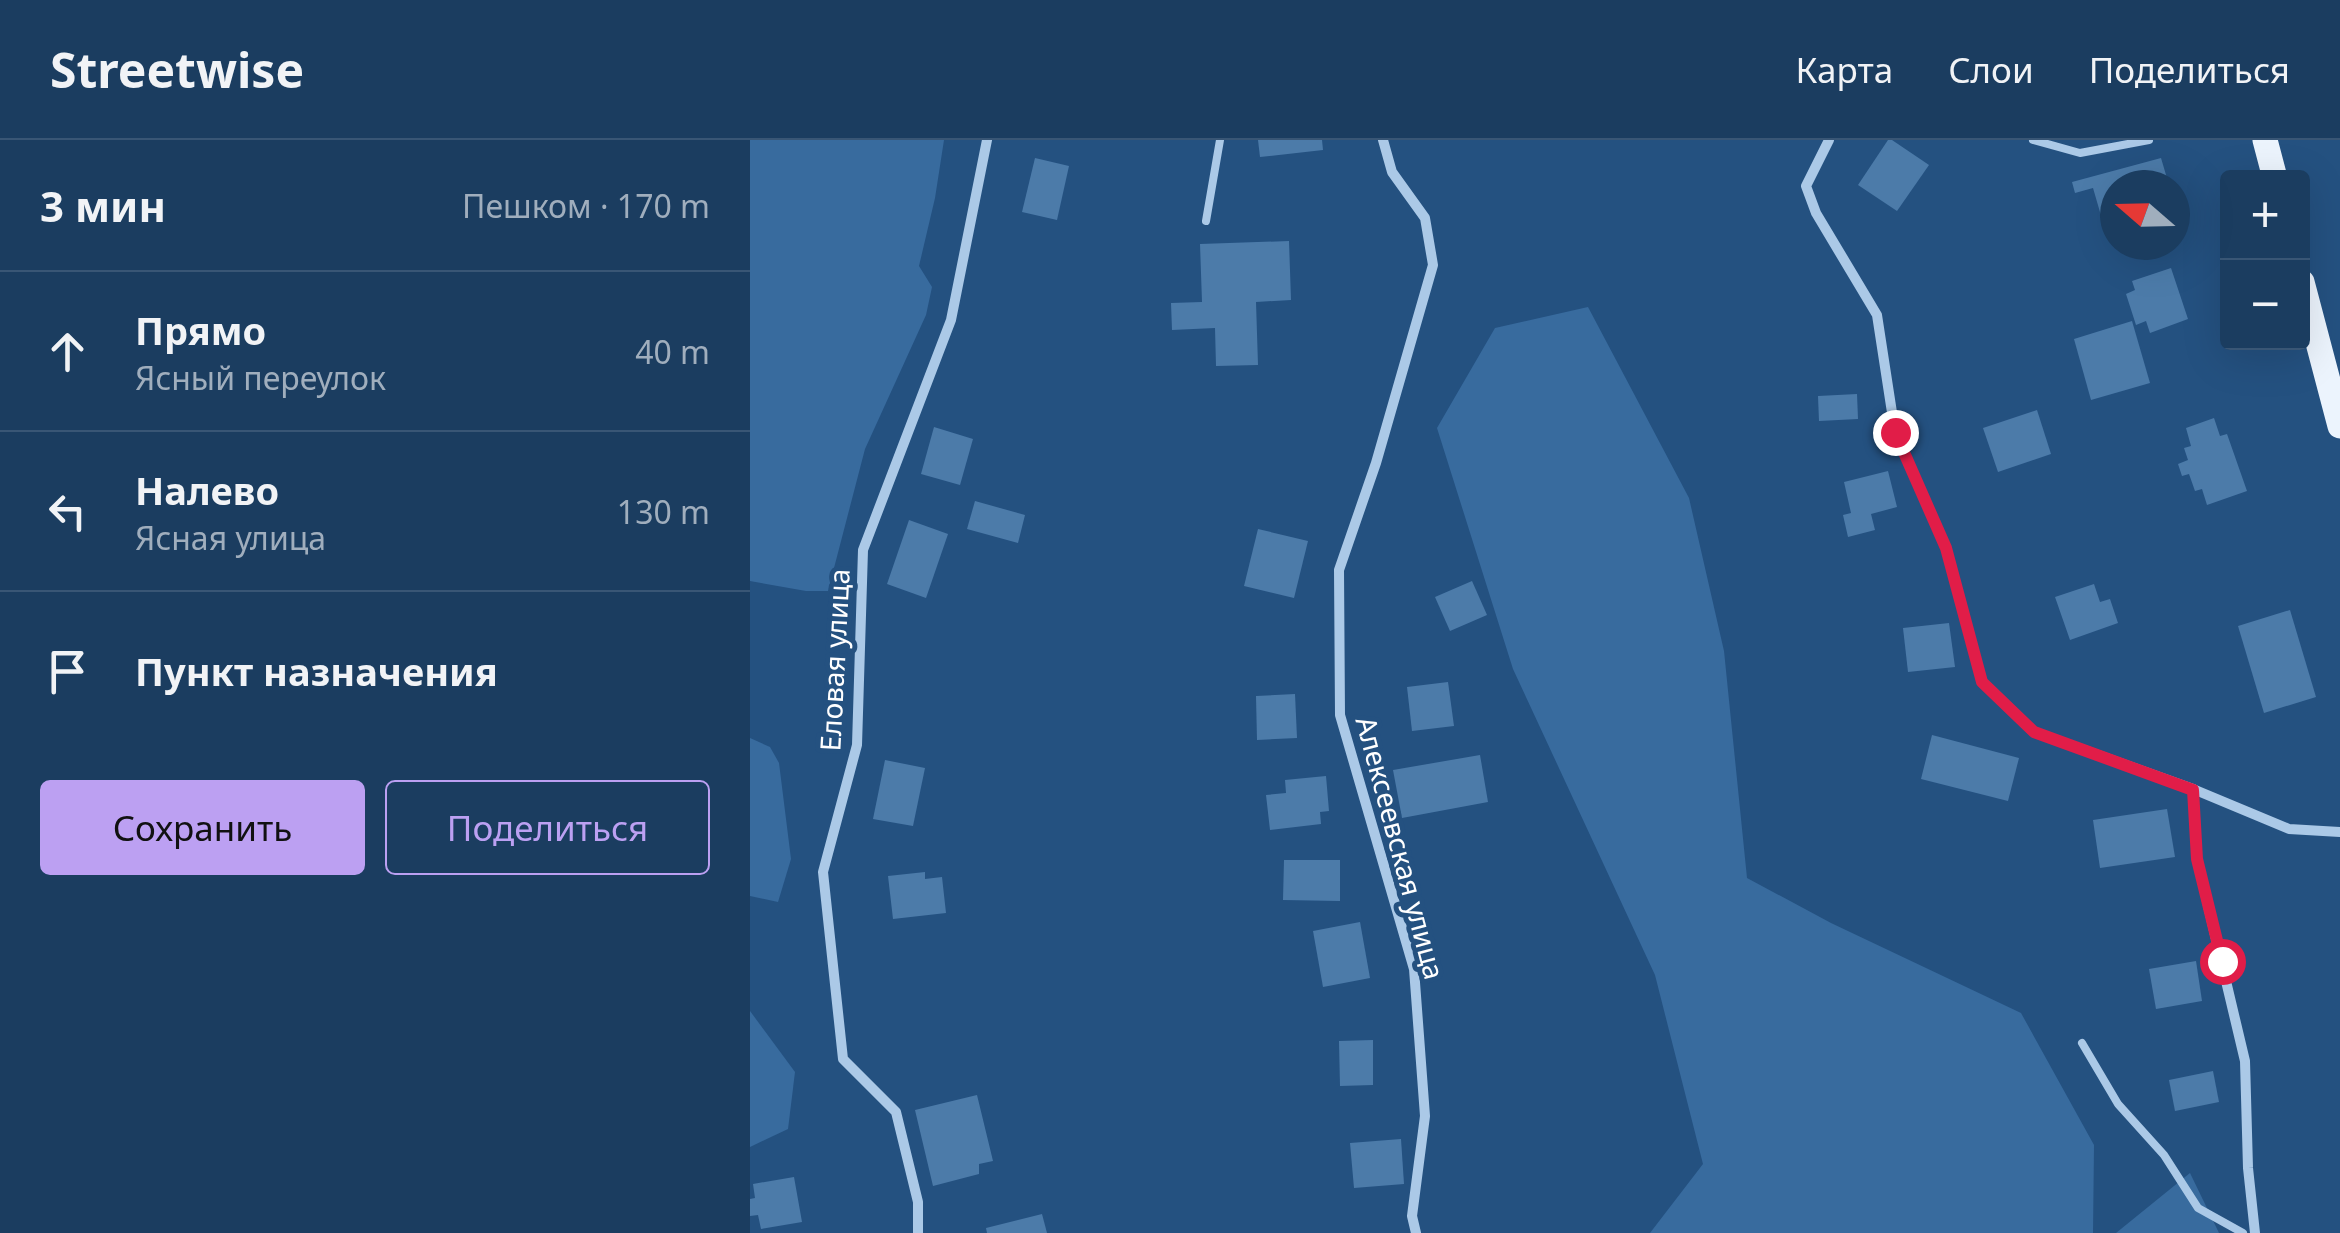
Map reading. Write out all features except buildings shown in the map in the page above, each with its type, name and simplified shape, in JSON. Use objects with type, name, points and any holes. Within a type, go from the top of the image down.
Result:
[{"type":"main road","points":[[2265,140],[2272,170]]},
{"type":"main road","points":[[2310,307],[2336,389],[2340,426]]},
{"type":"street","name":"Еловая улица","points":[[918,1233],[918,1202],[896,1112],[843,1059],[823,872],[857,745],[863,550],[951,320],[987,140]]},
{"type":"street","name":"Алексеевская улица","points":[[1382,140],[1392,172],[1425,218],[1433,265],[1376,463],[1339,570],[1340,715],[1414,968],[1425,1116],[1412,1216],[1416,1233]]},
{"type":"street","points":[[1829,140],[1806,186],[1816,213],[1877,315],[1895,432],[1946,548],[1982,682],[2034,732],[2289,829],[2340,832]]},
{"type":"street","points":[[2193,790],[2197,859],[2245,1061],[2254,1233]]},
{"type":"lane","points":[[1206,221],[1220,140]]},
{"type":"lane","points":[[2032,140],[2080,153],[2149,140]]},
{"type":"lane","points":[[2082,1043],[2118,1104],[2164,1156],[2198,1208],[2243,1233]]},
{"type":"shaded area","points":[[750,140],[944,140],[919,266],[932,287],[926,315],[865,449],[828,591],[750,581]]},
{"type":"shaded area","points":[[1588,307],[1689,498],[1724,651],[1747,878],[1831,923],[2021,1013],[2094,1145],[2093,1233],[1650,1233],[1703,1164],[1655,975],[1513,669],[1437,428],[1495,328]]},
{"type":"shaded area","points":[[750,738],[770,747],[779,763],[791,859],[778,902],[750,896]]},
{"type":"shaded area","points":[[750,1011],[795,1072],[788,1129],[750,1147]]},
{"type":"shaded area","points":[[2190,1173],[2219,1233],[2116,1233]]},
{"type":"route","points":[[1895,432],[1946,548],[1982,682],[2034,732],[2193,790],[2197,859],[2222,961]]}]
